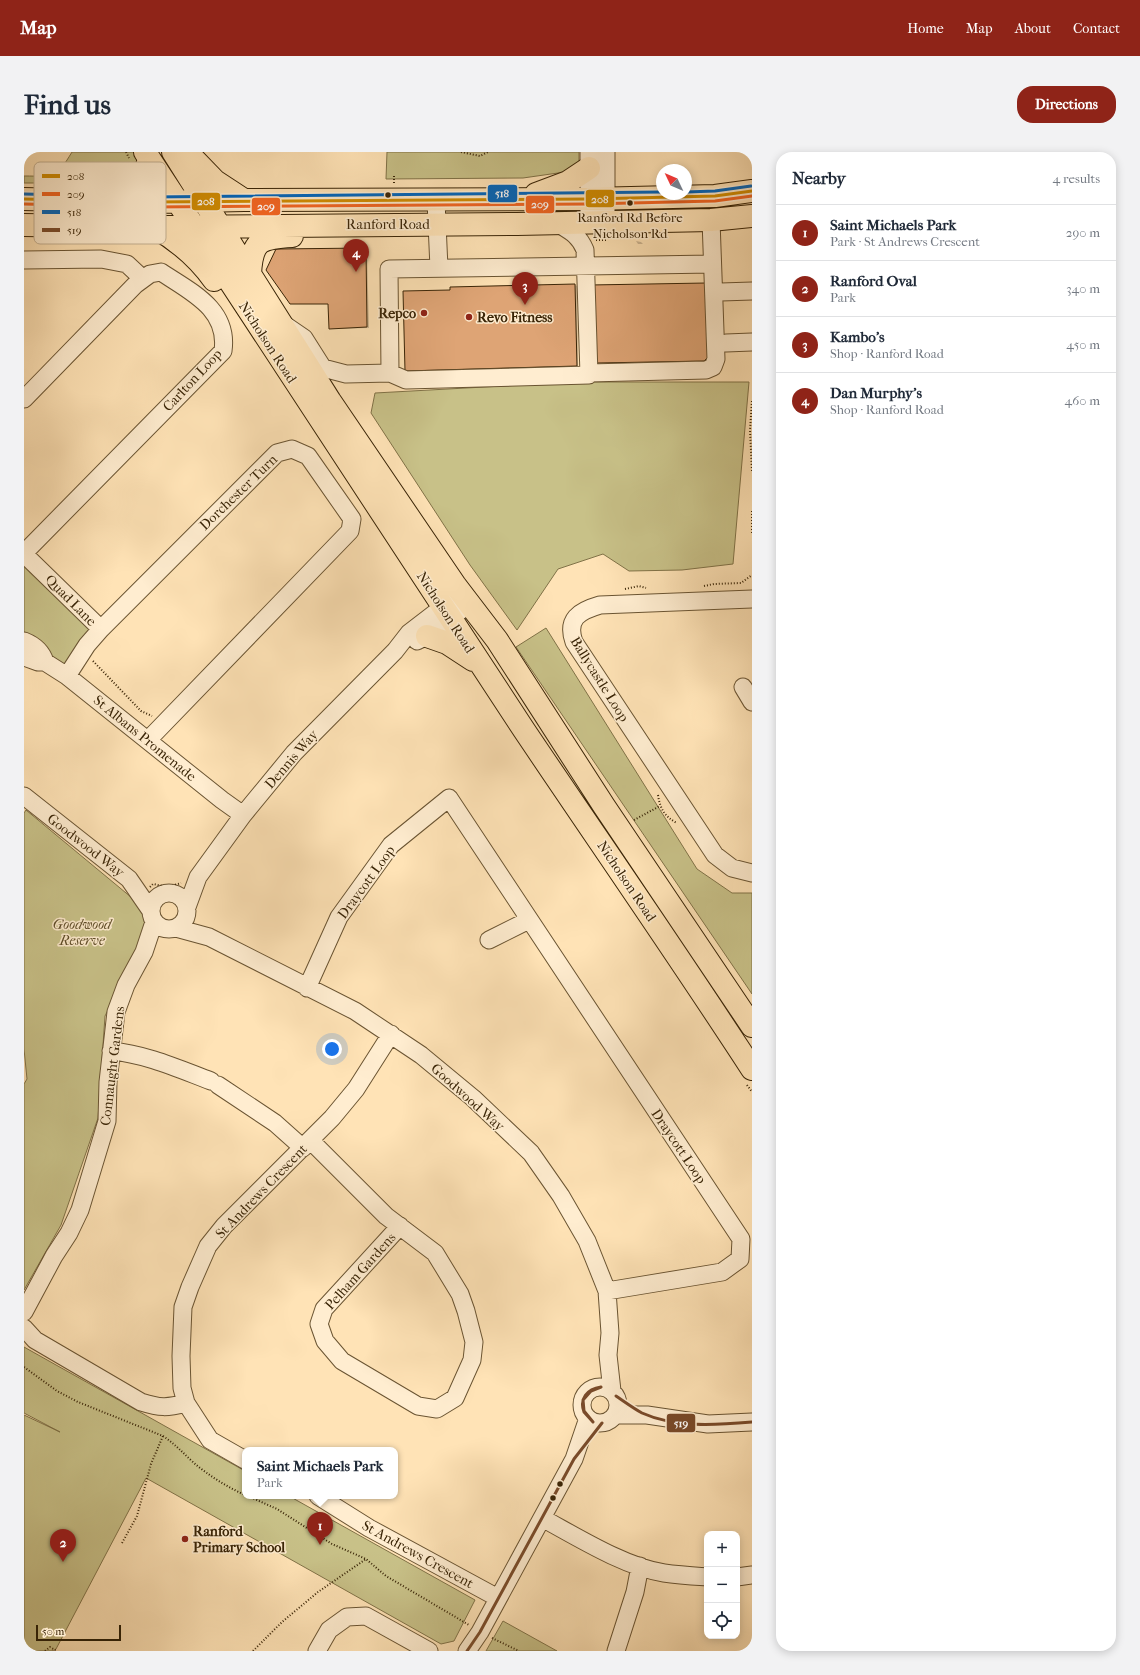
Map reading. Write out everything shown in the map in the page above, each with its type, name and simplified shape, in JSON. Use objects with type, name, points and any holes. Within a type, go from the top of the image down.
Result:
[{"type":"main road","name":"Nicholson Road","points":[[173,152],[281,321],[330,401],[465,598],[496,640],[617,825],[752,1026]]},
{"type":"main road","points":[[187,152],[215,181],[244,200]]},
{"type":"main road","points":[[522,200],[568,182],[589,160]]},
{"type":"main road","name":"Nicholson Road","points":[[166,187],[177,201],[277,356],[482,667],[692,976],[752,1070]]},
{"type":"main road","points":[[24,189],[34,189]]},
{"type":"main road","name":"Ranford Road","points":[[166,201],[597,199],[715,196],[752,191]]},
{"type":"main road","name":"Ranford Road","points":[[24,199],[34,199]]},
{"type":"main road","name":"Ranford Road","points":[[166,226],[557,223],[711,220],[752,216]]},
{"type":"main road","points":[[250,274],[251,256],[254,248],[268,238],[355,232],[378,224]]},
{"type":"main road","name":"Ranford Road","points":[[24,225],[34,225]]},
{"type":"main road","points":[[166,234],[209,273],[252,336],[277,356]]},
{"type":"main road","points":[[426,636],[447,643],[482,667]]},
{"type":"street","points":[[597,222],[597,199],[606,152]]},
{"type":"street","points":[[589,160],[597,199]]},
{"type":"street","points":[[441,200],[443,268]]},
{"type":"street","points":[[281,321],[304,338],[323,368],[346,374],[390,373],[406,380],[706,370],[713,367],[716,359],[711,220]]},
{"type":"street","points":[[557,223],[576,234],[582,240],[585,250],[589,373]]},
{"type":"street","points":[[24,260],[101,259],[117,262],[127,264],[139,282]]},
{"type":"street","points":[[390,373],[388,269],[712,264]]},
{"type":"street","name":"Carlton Loop","points":[[24,399],[139,282],[150,274],[161,272],[204,301],[219,321],[224,337],[223,351],[24,553]]},
{"type":"street","points":[[721,292],[752,291]]},
{"type":"street","points":[[726,343],[752,342]]},
{"type":"street","points":[[330,401],[332,391],[336,384],[346,374]]},
{"type":"street","name":"Dorchester Turn","points":[[67,676],[100,629],[277,453],[292,448],[308,456],[352,519],[350,531],[148,740]]},
{"type":"street","name":"Quad Lane","points":[[24,553],[100,629]]},
{"type":"street","name":"Dennis Way","points":[[157,893],[192,878],[294,753],[395,651],[409,633],[446,612],[465,598]]},
{"type":"street","name":"Ballycastle Loop","points":[[752,599],[600,605],[578,614],[572,623],[571,632],[574,642],[716,854],[732,868],[752,873]]},
{"type":"street","name":"Dennis Way","points":[[395,651],[426,636],[446,612]]},
{"type":"street","name":"St Albans Promenade","points":[[24,641],[37,648],[43,655],[45,662]]},
{"type":"street","name":"St Albans Promenade","points":[[24,657],[38,662],[45,662],[67,676],[222,800],[243,815]]},
{"type":"street","points":[[743,687],[752,702]]},
{"type":"street","name":"Draycott Loop","points":[[307,988],[338,917],[391,845],[450,798],[529,920],[741,1239],[746,1262],[722,1272],[607,1291]]},
{"type":"street","name":"Goodwood Way","points":[[25,799],[129,879],[157,893],[180,897],[187,910],[209,937]]},
{"type":"street","name":"Dennis Way","points":[[187,910],[192,878]]},
{"type":"street","points":[[152,916],[153,903],[157,898],[157,893]]},
{"type":"street","points":[[173,929],[184,922],[187,910]]},
{"type":"street","name":"Goodwood Way","points":[[152,916],[158,926],[209,937],[355,1011],[421,1055],[473,1098],[531,1154],[561,1196],[587,1241],[607,1291],[610,1333],[608,1355],[614,1393]]},
{"type":"street","name":"Connaught Gardens","points":[[24,1312],[54,1256],[69,1234],[80,1210],[107,1121],[108,1082],[116,1012],[126,986],[144,952],[152,916]]},
{"type":"street","points":[[490,940],[529,920]]},
{"type":"street","name":"Connaught Gardens","points":[[144,952],[173,929]]},
{"type":"street","name":"St Andrews Crescent","points":[[242,1458],[210,1440],[186,1403],[182,1388],[183,1307],[208,1246],[224,1226],[332,1118],[356,1089],[391,1034]]},
{"type":"street","name":"Pelham Gardens","points":[[111,1051],[148,1058],[215,1083],[306,1144],[386,1216],[400,1226],[435,1253],[460,1294],[474,1342],[472,1360],[455,1398],[437,1409],[418,1406],[342,1361],[325,1341],[319,1324],[324,1309],[400,1226]]},
{"type":"street","points":[[24,1328],[35,1340],[141,1402],[158,1408],[172,1407],[186,1403]]},
{"type":"street","name":"Goodwood Way","points":[[592,1389],[608,1355]]},
{"type":"street","points":[[647,1415],[605,1387],[592,1389],[584,1397],[582,1403],[584,1413],[602,1419],[647,1415],[708,1424],[752,1422]]},
{"type":"street","points":[[467,1651],[480,1632],[574,1459],[602,1419],[618,1402],[614,1393]]},
{"type":"street","name":"St Andrews Crescent","points":[[323,1499],[369,1528],[498,1598]]},
{"type":"street","points":[[542,1518],[600,1550],[640,1566],[663,1573],[704,1577]]},
{"type":"street","points":[[616,1651],[635,1592],[640,1566]]},
{"type":"street","points":[[740,1577],[752,1575]]},
{"type":"street","points":[[317,1651],[329,1630],[347,1617],[366,1616],[429,1651]]},
{"type":"path","points":[[126,152],[142,157]]},
{"type":"path","points":[[461,152],[480,156],[488,152]]},
{"type":"path","points":[[394,174],[394,183]]},
{"type":"path","points":[[752,401],[750,430],[752,471]]},
{"type":"path","points":[[752,511],[752,535]]},
{"type":"path","points":[[83,652],[90,656],[141,711],[153,716],[162,725]]},
{"type":"path","points":[[628,824],[660,806]]},
{"type":"path","points":[[157,893],[153,884],[173,887],[192,878]]},
{"type":"path","points":[[24,1367],[45,1384],[64,1395],[163,1436],[174,1444],[195,1464],[212,1476],[242,1493]]},
{"type":"path","points":[[122,1543],[136,1516],[151,1464],[163,1436]]},
{"type":"path","points":[[256,1499],[277,1508],[332,1544],[366,1559],[386,1576],[480,1632],[519,1651]]},
{"type":"path","points":[[253,1651],[282,1622],[318,1592],[366,1559]]},
{"type":"path","points":[[45,1651],[50,1647],[57,1651]]},
{"type":"green space","points":[[72,152],[135,152],[139,158],[138,162],[66,162]]},
{"type":"green space","points":[[387,152],[579,152],[579,170],[523,178],[386,179]]},
{"type":"green space","points":[[24,176],[34,176],[34,183],[24,183]]},
{"type":"green space","points":[[576,382],[749,382],[733,564],[682,570],[629,571],[603,554],[558,569],[517,630],[470,565],[371,413],[375,393]]},
{"type":"green space","points":[[24,564],[90,630],[66,666],[50,656],[24,634]]},
{"type":"green space","points":[[546,628],[697,869],[732,893],[752,893],[752,994],[516,647]]},
{"type":"green space","name":"Goodwood Reserve","points":[[26,810],[155,917],[105,1016],[98,1118],[61,1225],[24,1290],[24,1084],[27,1079],[24,1049],[24,813]]},
{"type":"green space","points":[[24,1347],[242,1469],[242,1499],[294,1499],[475,1600],[454,1641],[441,1644],[146,1478],[56,1649],[52,1651],[24,1651],[24,1415],[60,1432],[24,1413]]},
{"type":"green space","points":[[503,1621],[557,1651],[486,1651]]},
{"type":"building","points":[[366,248],[367,327],[329,329],[328,304],[290,304],[266,270],[276,249]]},
{"type":"building","points":[[706,283],[708,357],[704,361],[598,363],[593,359],[590,285]]},
{"type":"building","points":[[575,284],[577,366],[405,371],[403,291],[450,290],[450,287]]},
{"type":"transit line","name":"518","points":[[692,192],[715,191],[751,186]]},
{"type":"transit line","name":"208","points":[[166,202],[589,199],[715,196],[752,191]]},
{"type":"transit line","name":"518","points":[[166,197],[656,192]]},
{"type":"transit line","name":"518","points":[[24,194],[34,194]]},
{"type":"transit line","name":"209","points":[[166,207],[589,204],[715,201],[752,196]]},
{"type":"transit line","name":"208","points":[[24,199],[34,199]]},
{"type":"transit line","name":"209","points":[[24,204],[34,204]]},
{"type":"transit line","name":"519","points":[[593,1422],[584,1412],[583,1399],[588,1392],[601,1387]]},
{"type":"transit line","name":"519","points":[[593,1422],[584,1411],[583,1400],[591,1391],[601,1387]]},
{"type":"transit line","name":"519","points":[[616,1396],[642,1413],[668,1421],[696,1424],[752,1422]]},
{"type":"transit line","name":"519","points":[[467,1651],[480,1632],[574,1459],[602,1423]]},
{"type":"place","name":"Ranford Rd Before Nicholson Rd","points":[[630,203]]},
{"type":"place","name":"Dan Murphy's","points":[[356,272]]},
{"type":"place","name":"Kambo’s","points":[[525,305]]},
{"type":"place","name":"Repco","points":[[424,313]]},
{"type":"place","name":"Revo Fitness","points":[[469,317]]},
{"type":"place","name":"Ranford Primary School","points":[[185,1539]]},
{"type":"place","name":"Saint Michaels Park","points":[[320,1545]]},
{"type":"place","name":"Ranford Oval","points":[[63,1562]]}]
